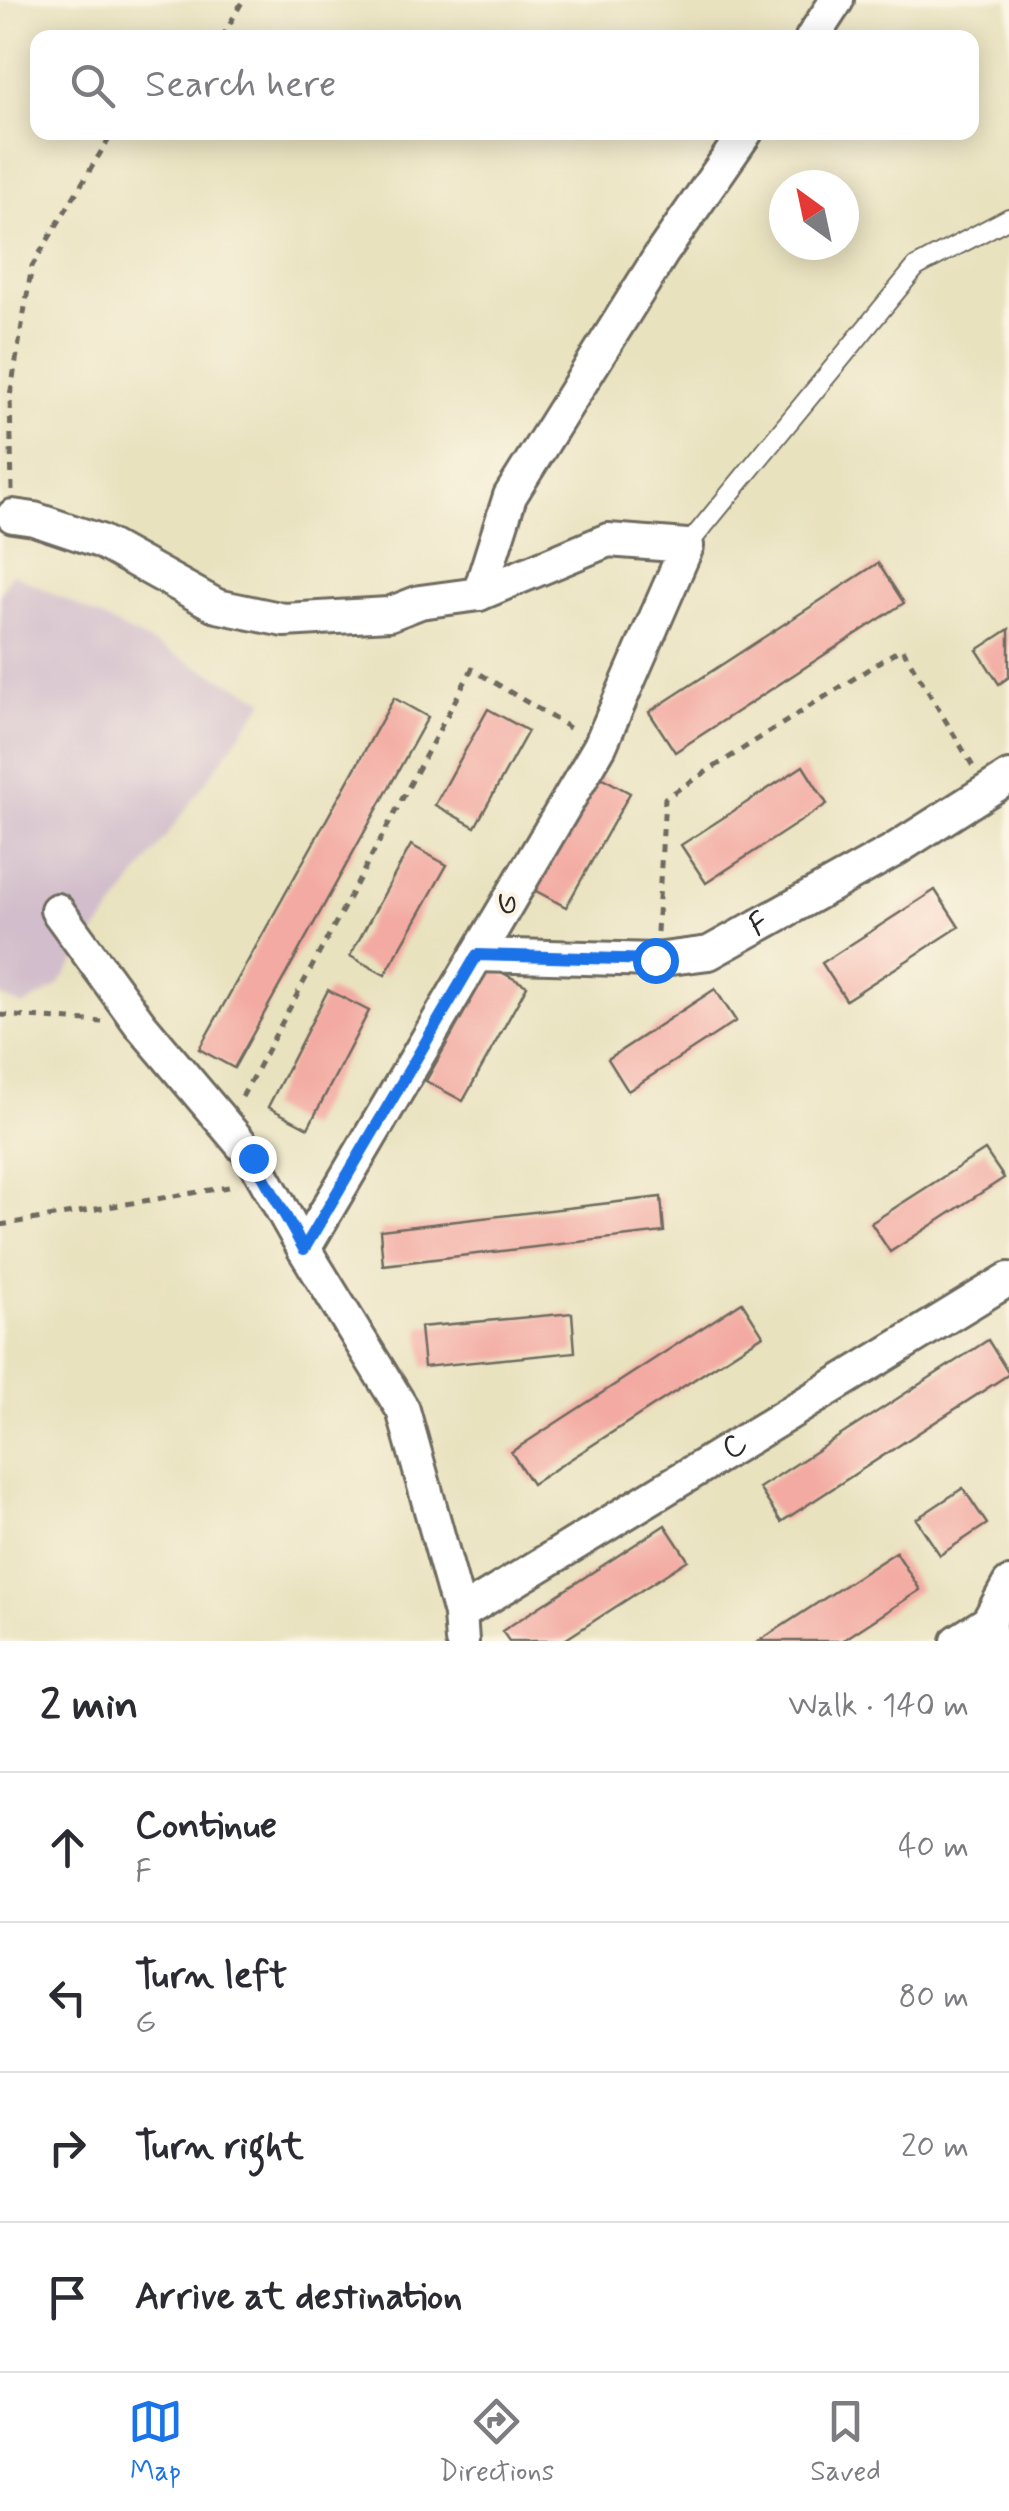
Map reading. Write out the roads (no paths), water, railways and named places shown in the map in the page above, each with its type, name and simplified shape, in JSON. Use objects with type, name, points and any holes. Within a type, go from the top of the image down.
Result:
[{"type":"street","points":[[817,30],[837,0]]},
{"type":"street","points":[[480,594],[510,496],[662,253],[740,140]]},
{"type":"street","points":[[13,516],[100,541],[216,606],[284,620],[389,614],[420,602],[480,594],[608,540],[686,546]]},
{"type":"street","name":"G","points":[[304,1249],[600,746],[686,546]]},
{"type":"street","name":"F","points":[[477,955],[655,960],[708,953],[892,852],[998,784]]},
{"type":"street","points":[[57,910],[140,1024],[267,1180],[304,1249],[402,1410],[461,1627]]},
{"type":"street","name":"C","points":[[461,1627],[1009,1279]]},
{"type":"street","points":[[958,1641],[990,1631],[1009,1584]]},
{"type":"lane","points":[[686,546],[916,267],[1009,218]]}]
